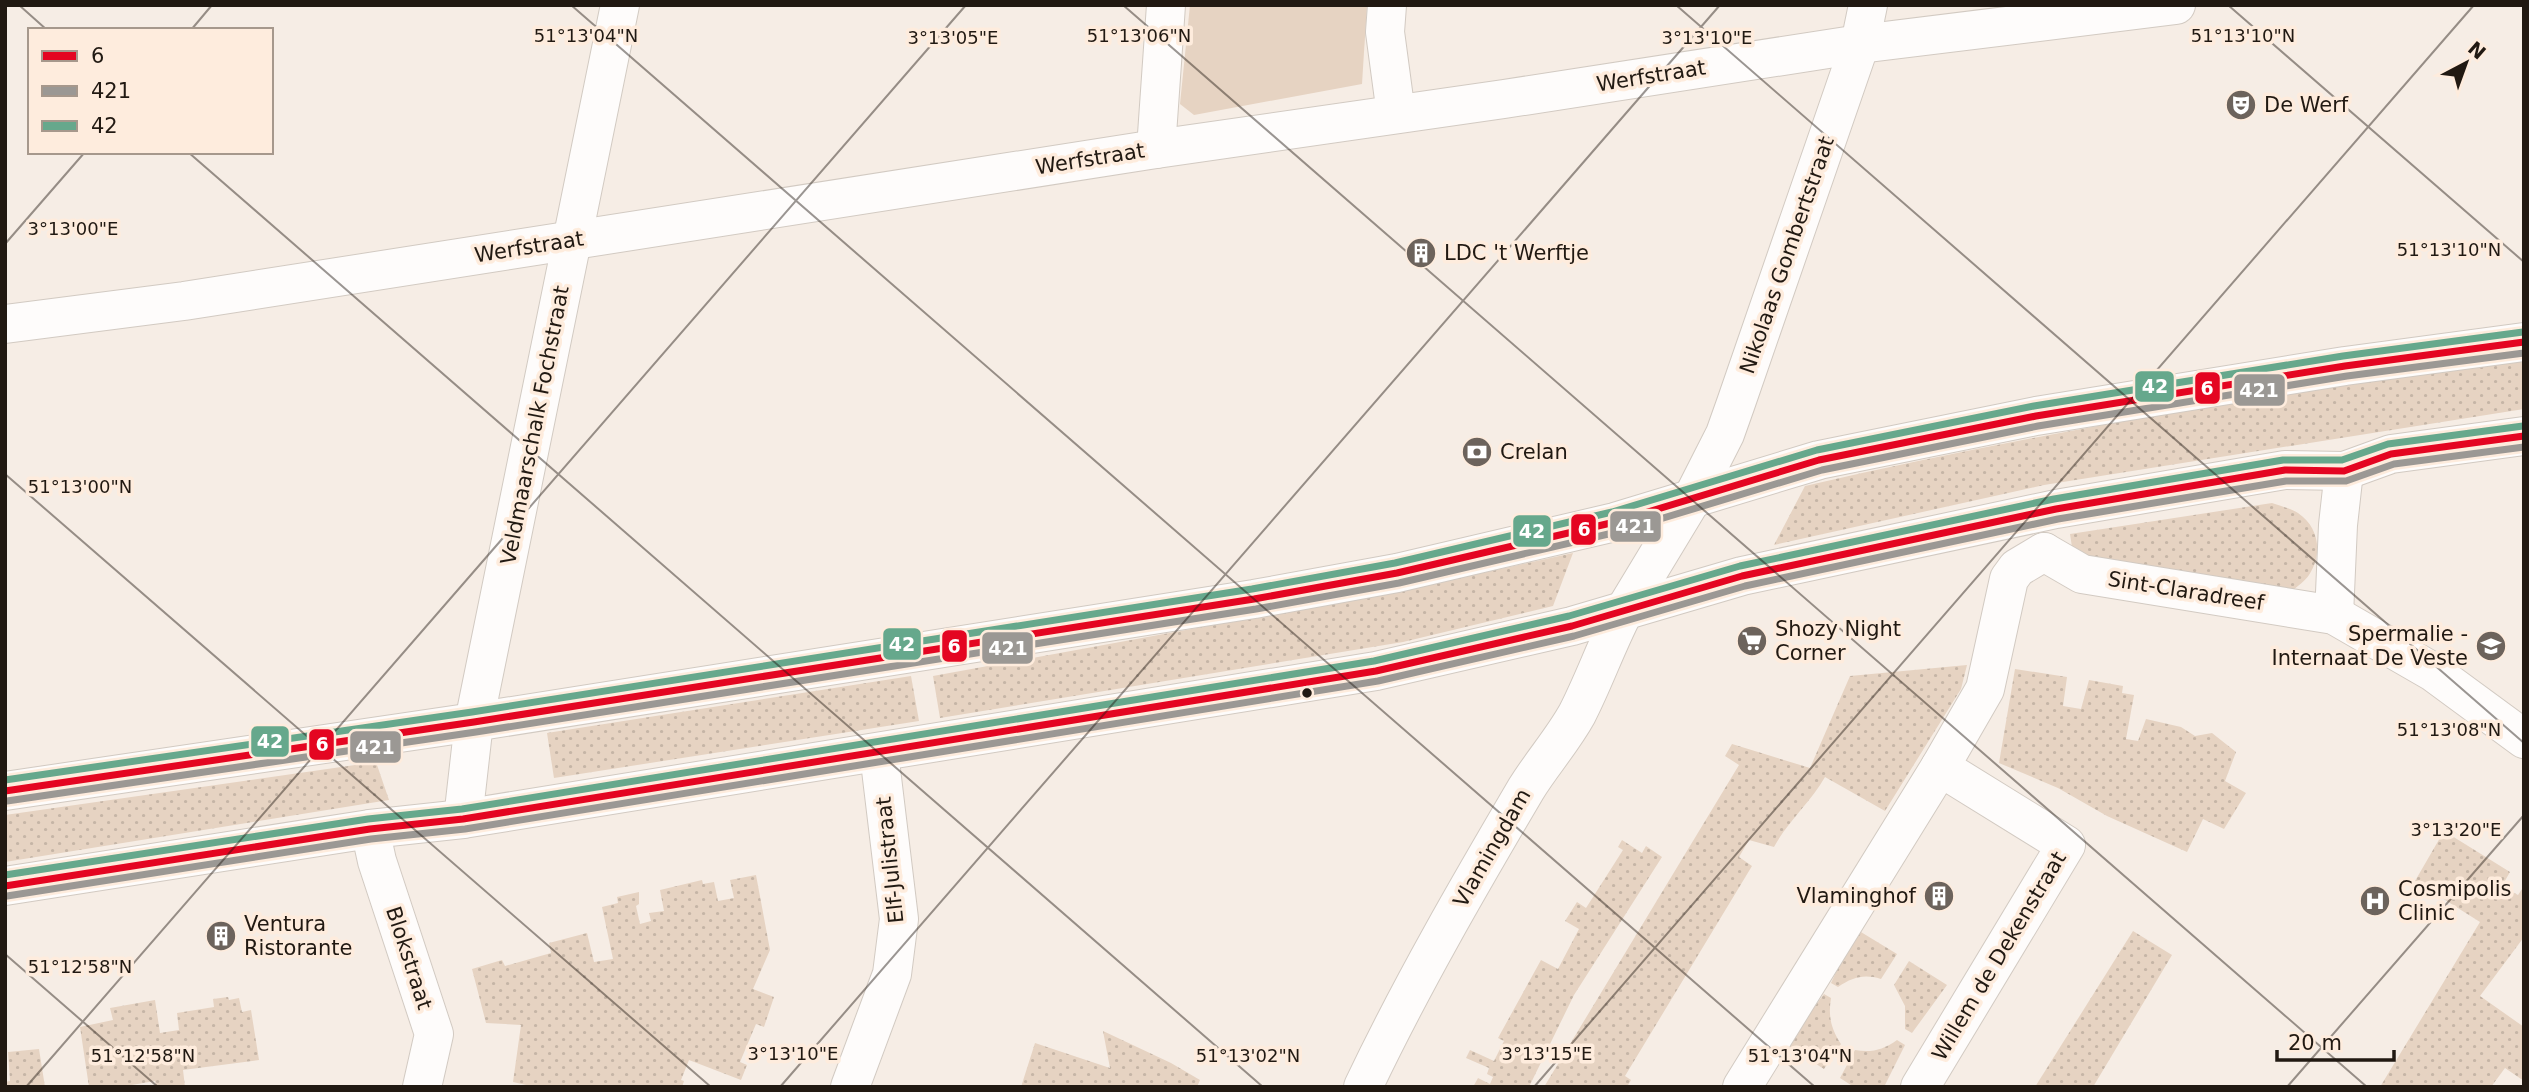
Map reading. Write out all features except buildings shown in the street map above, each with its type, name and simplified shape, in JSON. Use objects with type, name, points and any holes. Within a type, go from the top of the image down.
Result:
[{"type":"street","name":"Veldmaarschalk Fochstraat","points":[[463,819],[474,722],[620,5]]},
{"type":"street","points":[[1156,149],[1166,5]]},
{"type":"street","points":[[1387,5],[1385,32],[1396,114]]},
{"type":"street","name":"Nikolaas Gombertstraat","points":[[1623,612],[1692,499],[1725,434],[1860,44],[1868,5]]},
{"type":"street","name":"Werfstraat","points":[[5,324],[184,301],[1156,149],[1860,44],[2176,5]]},
{"type":"street","points":[[5,791],[474,722],[1254,599],[1397,573],[1615,522],[1811,462],[2036,416],[2345,366],[2524,342]]},
{"type":"street","points":[[5,886],[370,829],[463,819],[1376,671],[1497,645],[1623,612],[1742,576],[2056,509],[2285,470],[2344,471],[2391,454],[2524,436]]},
{"type":"street","points":[[2334,615],[2338,517],[2344,471]]},
{"type":"street","points":[[1742,1087],[1940,767],[1985,689],[2009,579],[2017,568],[2044,552],[2044,537],[2056,509]]},
{"type":"street","name":"Sint-Claradreef","points":[[2044,552],[2082,574],[2334,615],[2433,672],[2524,739]]},
{"type":"street","name":"Vlamingdam","points":[[1363,1087],[1392,1027],[1454,914],[1541,764],[1563,738],[1578,712],[1623,612]]},
{"type":"street","name":"Elf-Julistraat","points":[[850,1087],[892,974],[899,919],[879,752]]},
{"type":"street","name":"Willem de Dekenstraat","points":[[1920,1087],[2066,845],[1940,767]]},
{"type":"street","name":"Blokstraat","points":[[370,829],[377,861],[434,1034],[422,1087]]},
{"type":"shaded area","points":[[1190,5],[1367,5],[1362,84],[1194,115],[1180,104]]},
{"type":"shaded area","points":[[2524,361],[2524,409],[2044,485],[1774,545],[1805,486],[1983,448],[2163,414]]},
{"type":"shaded area","points":[[2272,503],[2295,511],[2305,519],[2317,541],[2313,567],[2306,579],[2293,590],[2074,560],[2070,534]]},
{"type":"shaded area","points":[[1573,553],[1553,606],[1403,642],[940,718],[933,676],[1400,591]]},
{"type":"shaded area","points":[[1967,665],[1961,689],[1885,811],[1825,777],[1774,847],[1749,840],[1739,857],[1752,866],[1625,1076],[1631,1080],[1627,1087],[1544,1087],[1739,765],[1725,756],[1732,744],[1810,768],[1850,676]]},
{"type":"shaded area","points":[[2015,669],[2067,677],[2063,706],[2081,709],[2089,680],[2123,686],[2122,693],[2134,695],[2126,739],[2138,741],[2146,719],[2181,727],[2195,736],[2212,733],[2236,752],[2225,781],[2246,793],[2224,829],[2203,819],[2187,852],[2107,816],[2058,788],[1999,763]]},
{"type":"shaded area","points":[[911,676],[919,721],[554,778],[547,733]]},
{"type":"shaded area","points":[[376,762],[389,800],[5,862],[5,815]]},
{"type":"shaded area","points":[[2444,831],[2510,872],[2502,886],[2518,895],[2524,886],[2524,937],[2480,996],[2524,1027],[2524,1081],[2505,1068],[2491,1087],[2380,1087],[2480,922],[2415,881]]},
{"type":"shaded area","points":[[1622,840],[1642,853],[1646,846],[1662,857],[1574,995],[1529,1087],[1473,1087],[1478,1078],[1490,1084],[1493,1077],[1487,1074],[1489,1068],[1466,1058],[1470,1050],[1494,1061],[1504,1041],[1498,1038],[1541,960],[1558,969],[1579,929],[1565,921],[1577,902],[1586,908],[1623,850],[1618,847]]},
{"type":"shaded area","points":[[756,875],[770,950],[753,989],[774,997],[764,1027],[756,1024],[740,1062],[747,1065],[741,1080],[689,1060],[681,1080],[684,1081],[682,1087],[535,1087],[513,1082],[521,1025],[486,1023],[472,969],[502,960],[505,966],[551,953],[549,943],[587,933],[594,962],[613,959],[602,907],[618,903],[617,897],[639,892],[639,904],[636,906],[640,924],[651,921],[649,913],[664,911],[660,890],[702,880],[703,884],[714,882],[718,901],[734,898],[730,880]]},
{"type":"shaded area","points":[[1856,929],[1897,954],[1881,979],[1859,977],[1838,987],[1831,983]]},
{"type":"shaded area","points":[[2133,931],[2172,955],[2093,1087],[2035,1087]]},
{"type":"shaded area","points":[[1909,961],[1947,985],[1912,1033],[1905,1029],[1905,1006],[1894,985]]},
{"type":"shaded area","points":[[1824,994],[1831,998],[1831,1022],[1841,1044],[1824,1069],[1786,1045]]},
{"type":"shaded area","points":[[228,997],[229,1000],[239,998],[242,1012],[251,1010],[259,1060],[183,1070],[185,1087],[156,1087],[155,1081],[120,1087],[89,1087],[80,1027],[113,1020],[110,1008],[155,1000],[160,1033],[179,1030],[177,1013],[214,1007],[213,999]]},
{"type":"shaded area","points":[[1103,1031],[1200,1080],[1197,1087],[1021,1087],[1035,1043],[1110,1068]]},
{"type":"shaded area","points":[[1897,1040],[1905,1045],[1884,1087],[1854,1087],[1840,1078],[1855,1050],[1877,1050]]},
{"type":"shaded area","points":[[39,1049],[45,1087],[5,1087],[5,1082],[10,1081],[8,1052]]},
{"type":"transit line","name":"42","points":[[5,780],[472,712],[1252,589],[1395,563],[1612,512],[1817,450],[2034,406],[2343,356],[2523,332]]},
{"type":"transit line","name":"6","points":[[5,791],[474,722],[1254,599],[1397,573],[1615,522],[1819,460],[2036,416],[2345,366],[2524,342]]},
{"type":"transit line","name":"421","points":[[7,801],[476,732],[1256,609],[1399,583],[1617,532],[1822,470],[2038,426],[2347,376],[2524,353]]},
{"type":"transit line","name":"42","points":[[5,875],[368,819],[462,809],[1374,661],[1569,616],[1740,566],[2054,499],[2283,460],[2342,460],[2388,444],[2523,426]]},
{"type":"transit line","name":"6","points":[[5,886],[370,829],[463,819],[1376,671],[1572,626],[1742,576],[2056,509],[2285,470],[2344,471],[2391,454],[2524,436]]},
{"type":"transit line","name":"421","points":[[7,896],[371,839],[465,829],[1378,681],[1574,636],[1745,586],[2058,519],[2286,481],[2346,481],[2394,464],[2524,447]]},
{"type":"place","name":"De Werf","points":[[2241,105]]},
{"type":"place","name":"LDC 't Werftje","points":[[1421,253]]},
{"type":"place","name":"Crelan","points":[[1477,452]]},
{"type":"place","name":"Shozy Night Corner","points":[[1752,641]]},
{"type":"place","name":"Spermalie - Internaat De Veste","points":[[2491,646]]},
{"type":"place","name":"Vlaminghof","points":[[1939,896]]},
{"type":"place","name":"Cosmipolis Clinic","points":[[2375,901]]},
{"type":"place","name":"Ventura Ristorante","points":[[221,936]]}]
